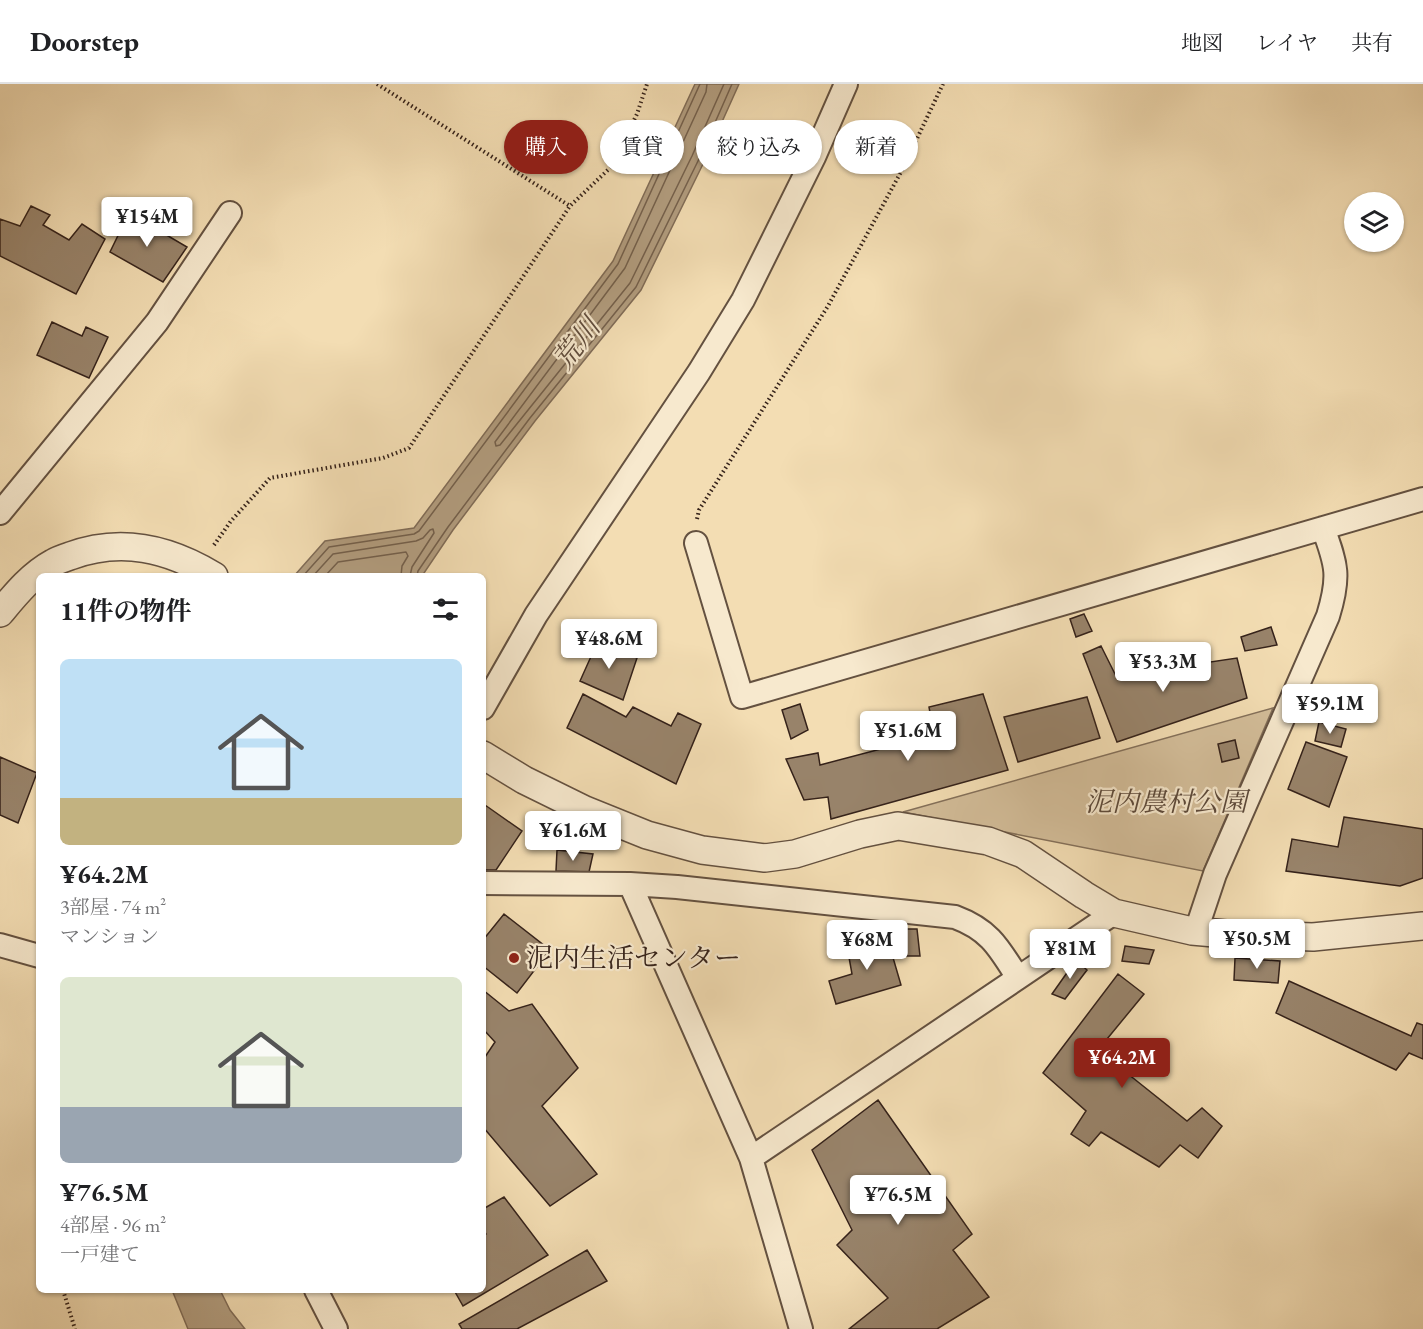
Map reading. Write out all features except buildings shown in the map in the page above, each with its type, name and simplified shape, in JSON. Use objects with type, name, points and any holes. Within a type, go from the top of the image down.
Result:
[{"type":"street","points":[[486,703],[536,615],[699,372],[743,300],[814,157],[846,84]]},
{"type":"street","points":[[0,513],[157,322],[230,213]]},
{"type":"street","points":[[696,543],[742,697],[1423,499]]},
{"type":"street","points":[[1196,931],[1215,874],[1328,616],[1336,590],[1334,558],[1323,528]]},
{"type":"street","points":[[39,573],[53,562],[90,549],[126,545],[159,551],[207,571]]},
{"type":"street","points":[[0,614],[21,587],[36,575]]},
{"type":"street","points":[[486,757],[524,780],[585,810],[647,835],[702,850],[765,858],[795,854],[860,834],[898,826],[988,841],[1023,854],[1083,896],[1114,913],[1196,931],[1313,937],[1423,926]]},
{"type":"street","points":[[486,883],[630,884],[677,887],[955,917],[973,924],[989,936],[1018,978]]},
{"type":"street","points":[[630,884],[751,1158],[801,1329]]},
{"type":"street","points":[[751,1158],[1114,913]]},
{"type":"street","points":[[0,945],[36,955]]},
{"type":"street","points":[[318,1293],[336,1329]]},
{"type":"path","points":[[377,84],[570,206]]},
{"type":"path","points":[[207,571],[231,521],[270,478],[384,458],[409,448],[570,206],[611,167],[637,114],[647,84]]},
{"type":"path","points":[[696,543],[694,527],[699,510],[828,306],[902,170],[943,84]]},
{"type":"path","points":[[64,1293],[75,1329]]},
{"type":"green space","name":"泥内農村公園","points":[[1273,708],[1203,871],[903,812]]},
{"type":"water","name":"荒川","points":[[695,84],[739,84],[723,120],[696,120],[696,174],[698,174],[641,290],[535,421],[453,530],[424,573],[297,573],[325,541],[414,528],[613,261],[653,174],[684,174],[684,120],[678,120]]},
{"type":"water","points":[[173,1293],[222,1293],[230,1310],[245,1329],[188,1329]]},
{"type":"place","name":"泥内生活センター","points":[[514,958]]}]
